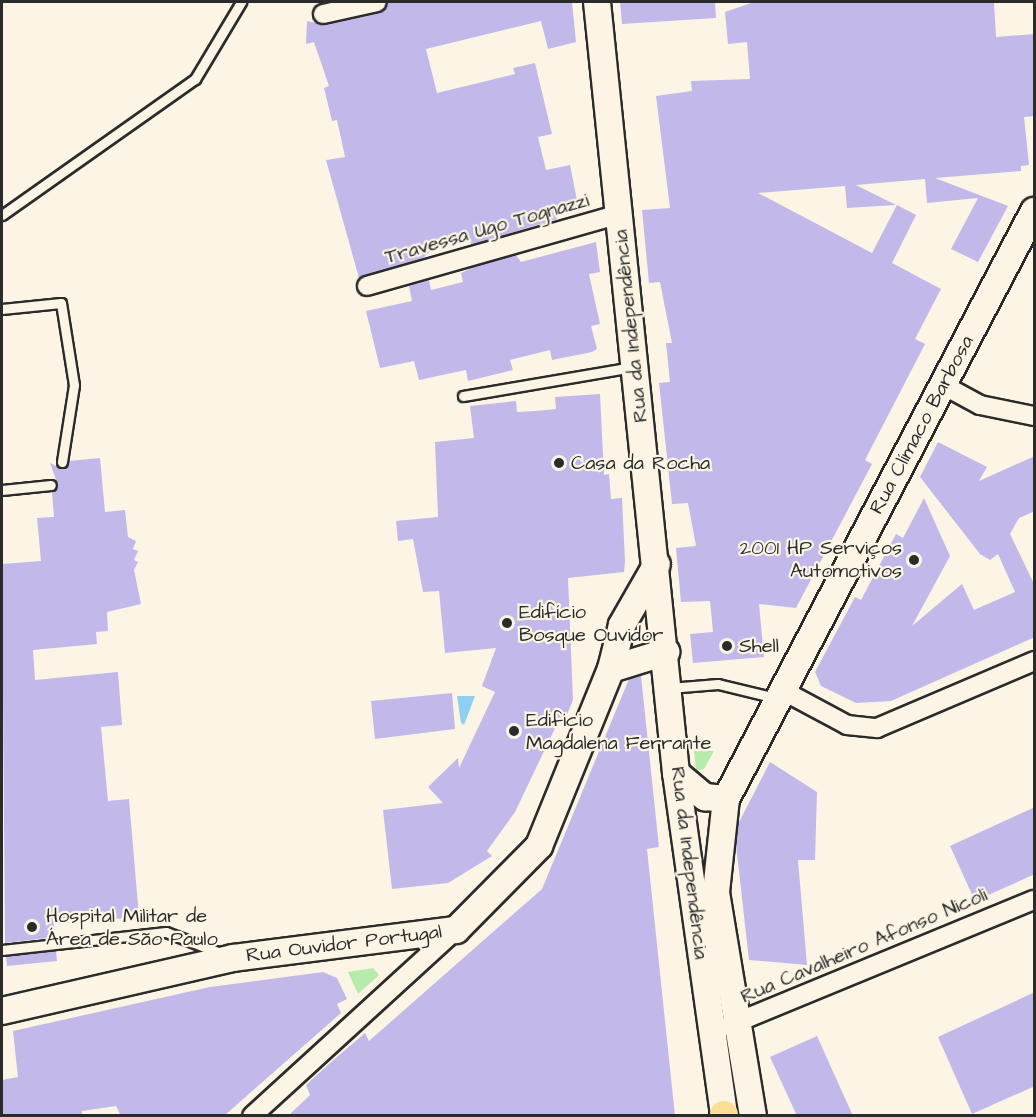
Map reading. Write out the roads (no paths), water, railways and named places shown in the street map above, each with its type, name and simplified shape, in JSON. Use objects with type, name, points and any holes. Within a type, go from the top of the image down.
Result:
[{"type":"main road","name":"Rua da Independência","points":[[597,2],[657,564],[676,773],[723,1028],[753,1116]]},
{"type":"main road","name":"Rua Clímaco Barbosa","points":[[726,799],[778,693],[1035,211]]},
{"type":"main road","name":"Rua Ouvidor Portugal","points":[[2,1011],[233,958],[456,930],[538,846],[611,669],[622,625],[657,564]]},
{"type":"main road","points":[[611,669],[666,652]]},
{"type":"main road","points":[[676,773],[697,793],[726,799]]},
{"type":"main road","name":"Rua da Independência","points":[[724,1115],[723,1028],[716,892],[726,799]]},
{"type":"street","points":[[323,14],[377,2]]},
{"type":"street","name":"Travessa Ugo Tognazzi","points":[[367,286],[619,214]]},
{"type":"street","points":[[943,385],[980,405],[1035,416]]},
{"type":"street","points":[[778,693],[847,725],[877,728],[1035,661]]},
{"type":"street","name":"Rua Cavalheiro Afonso Nicoli","points":[[723,1028],[1035,900]]},
{"type":"street","points":[[252,1116],[456,930]]},
{"type":"lane","points":[[2,215],[195,79],[241,2]]},
{"type":"lane","points":[[2,309],[62,303],[74,385],[62,462]]},
{"type":"lane","points":[[464,396],[636,366]]},
{"type":"lane","points":[[2,490],[51,485]]},
{"type":"lane","points":[[669,688],[718,684],[778,693]]},
{"type":"lane","points":[[2,950],[166,932],[233,958]]},
{"type":"water","points":[[457,696],[475,696],[464,725],[461,723]]},
{"type":"place","name":"Casa da Rocha","points":[[559,463]]},
{"type":"place","name":"2001 HP Serviços Automotivos","points":[[914,560]]},
{"type":"place","name":"Edifício Bosque Ouvidor","points":[[507,623]]},
{"type":"place","name":"Shell","points":[[727,646]]},
{"type":"place","name":"Edificio Magdalena Ferrante","points":[[514,731]]},
{"type":"place","name":"Hospital Militar de Área de São Paulo","points":[[32,927]]}]
